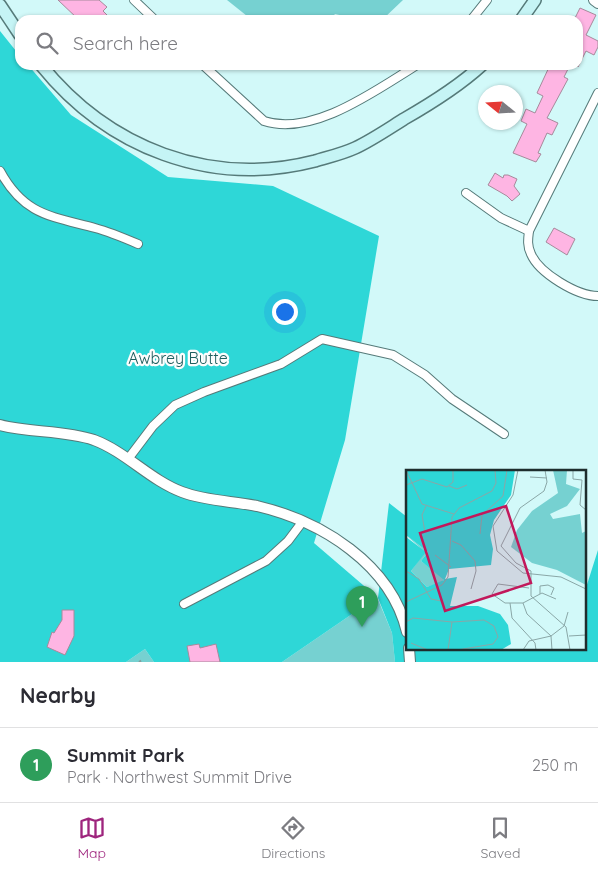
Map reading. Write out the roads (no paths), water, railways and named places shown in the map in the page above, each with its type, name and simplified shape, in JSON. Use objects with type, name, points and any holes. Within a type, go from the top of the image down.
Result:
[{"type":"main road","points":[[524,15],[535,0]]},
{"type":"main road","points":[[0,4],[15,27]]},
{"type":"main road","points":[[45,70],[60,89],[86,112],[115,133],[147,149],[181,161],[216,167],[252,170],[276,169],[301,164],[354,148],[439,99],[477,70]]},
{"type":"street","points":[[134,0],[150,15]]},
{"type":"street","points":[[475,15],[487,0]]},
{"type":"street","points":[[594,0],[598,3]]},
{"type":"street","points":[[208,70],[264,121],[282,125],[307,121],[346,107],[409,70]]},
{"type":"street","points":[[598,93],[529,231],[528,245],[537,265],[548,274],[578,291],[598,296]]},
{"type":"street","points":[[0,171],[9,188],[34,210],[53,219],[97,228],[138,244]]},
{"type":"street","points":[[466,193],[501,218],[529,231]]},
{"type":"street","points":[[128,459],[153,426],[176,405],[204,392],[281,364],[322,340],[393,356],[425,375],[452,399],[504,434]]},
{"type":"street","points":[[0,425],[94,440],[128,459],[162,482],[182,492],[210,500],[271,510],[303,521],[369,564],[392,594],[402,614],[406,628]]},
{"type":"street","points":[[184,604],[266,561],[288,542],[303,521]]},
{"type":"place","name":"Summit Park","points":[[362,627]]},
{"type":"park label","name":"Awbrey Butte","points":[[178,358]]}]
